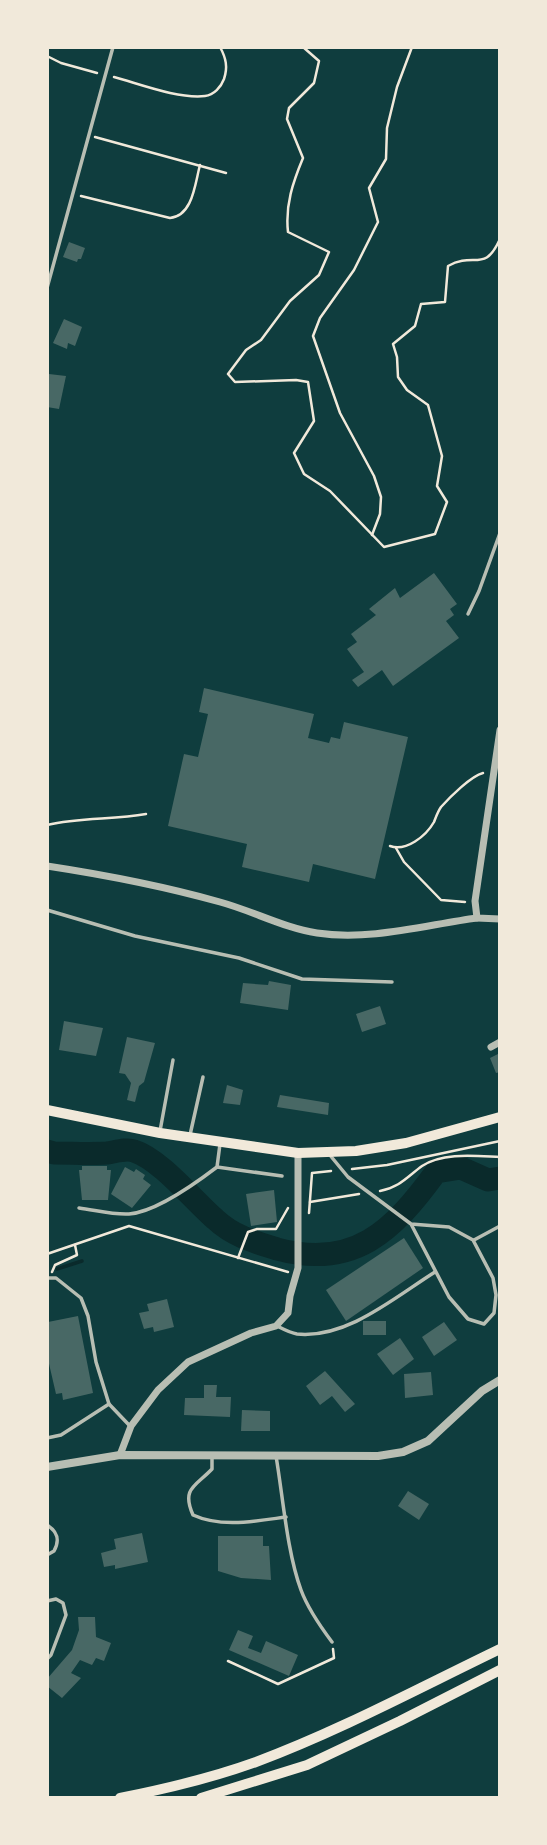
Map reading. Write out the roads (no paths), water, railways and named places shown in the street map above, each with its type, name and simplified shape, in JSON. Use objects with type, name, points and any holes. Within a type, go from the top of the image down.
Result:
[{"type":"highway","points":[[120,1798],[157,1791],[254,1763],[340,1727],[500,1649]]},
{"type":"highway","points":[[201,1798],[307,1765],[500,1670]]},
{"type":"main road","points":[[47,1110],[160,1133],[298,1153],[327,1153],[406,1143],[500,1117]]},
{"type":"street","points":[[477,918],[475,901],[500,730]]},
{"type":"street","points":[[50,866],[132,880],[222,903],[316,933],[342,935],[383,932],[477,918],[500,919]]},
{"type":"street","points":[[491,1047],[500,1042]]},
{"type":"street","points":[[120,1455],[131,1426],[158,1390],[188,1362],[251,1333],[276,1326],[288,1313],[295,1271],[298,1153]]},
{"type":"street","points":[[47,1467],[120,1455],[379,1455],[403,1452],[428,1441],[482,1391],[500,1380]]},
{"type":"lane","points":[[47,288],[113,47]]},
{"type":"lane","points":[[468,614],[500,533]]},
{"type":"lane","points":[[47,911],[135,936],[239,958],[302,979],[392,982]]},
{"type":"lane","points":[[160,1133],[173,1060]]},
{"type":"lane","points":[[190,1137],[204,1077]]},
{"type":"lane","points":[[79,1208],[131,1214],[172,1198],[217,1167],[221,1142]]},
{"type":"lane","points":[[327,1153],[342,1170],[411,1224],[449,1297],[468,1320],[484,1324],[494,1313],[496,1295],[493,1278],[473,1240],[449,1227],[411,1224]]},
{"type":"lane","points":[[217,1167],[282,1176]]},
{"type":"lane","points":[[473,1240],[500,1226]]},
{"type":"lane","points":[[276,1326],[295,1334],[325,1333],[348,1327],[435,1272]]},
{"type":"lane","points":[[48,1278],[56,1278],[81,1298],[88,1316],[96,1362],[109,1404],[131,1426]]},
{"type":"lane","points":[[47,1438],[61,1435],[109,1404]]},
{"type":"lane","points":[[212,1454],[212,1469],[189,1491],[187,1502],[192,1515],[206,1521],[246,1522],[286,1517]]},
{"type":"lane","points":[[276,1454],[301,1590],[316,1620],[332,1642]]},
{"type":"lane","points":[[47,1525],[58,1538],[54,1552],[47,1555]]},
{"type":"lane","points":[[47,1601],[56,1599],[63,1602],[66,1615],[51,1656],[47,1658]]},
{"type":"waterway","points":[[47,1151],[107,1153],[124,1150],[144,1155],[166,1171],[229,1230],[260,1244],[304,1254],[328,1254],[350,1249],[369,1240],[404,1212],[436,1172],[461,1168],[488,1180],[500,1178]]},
{"type":"waterway","points":[[57,1269],[82,1261]]}]
